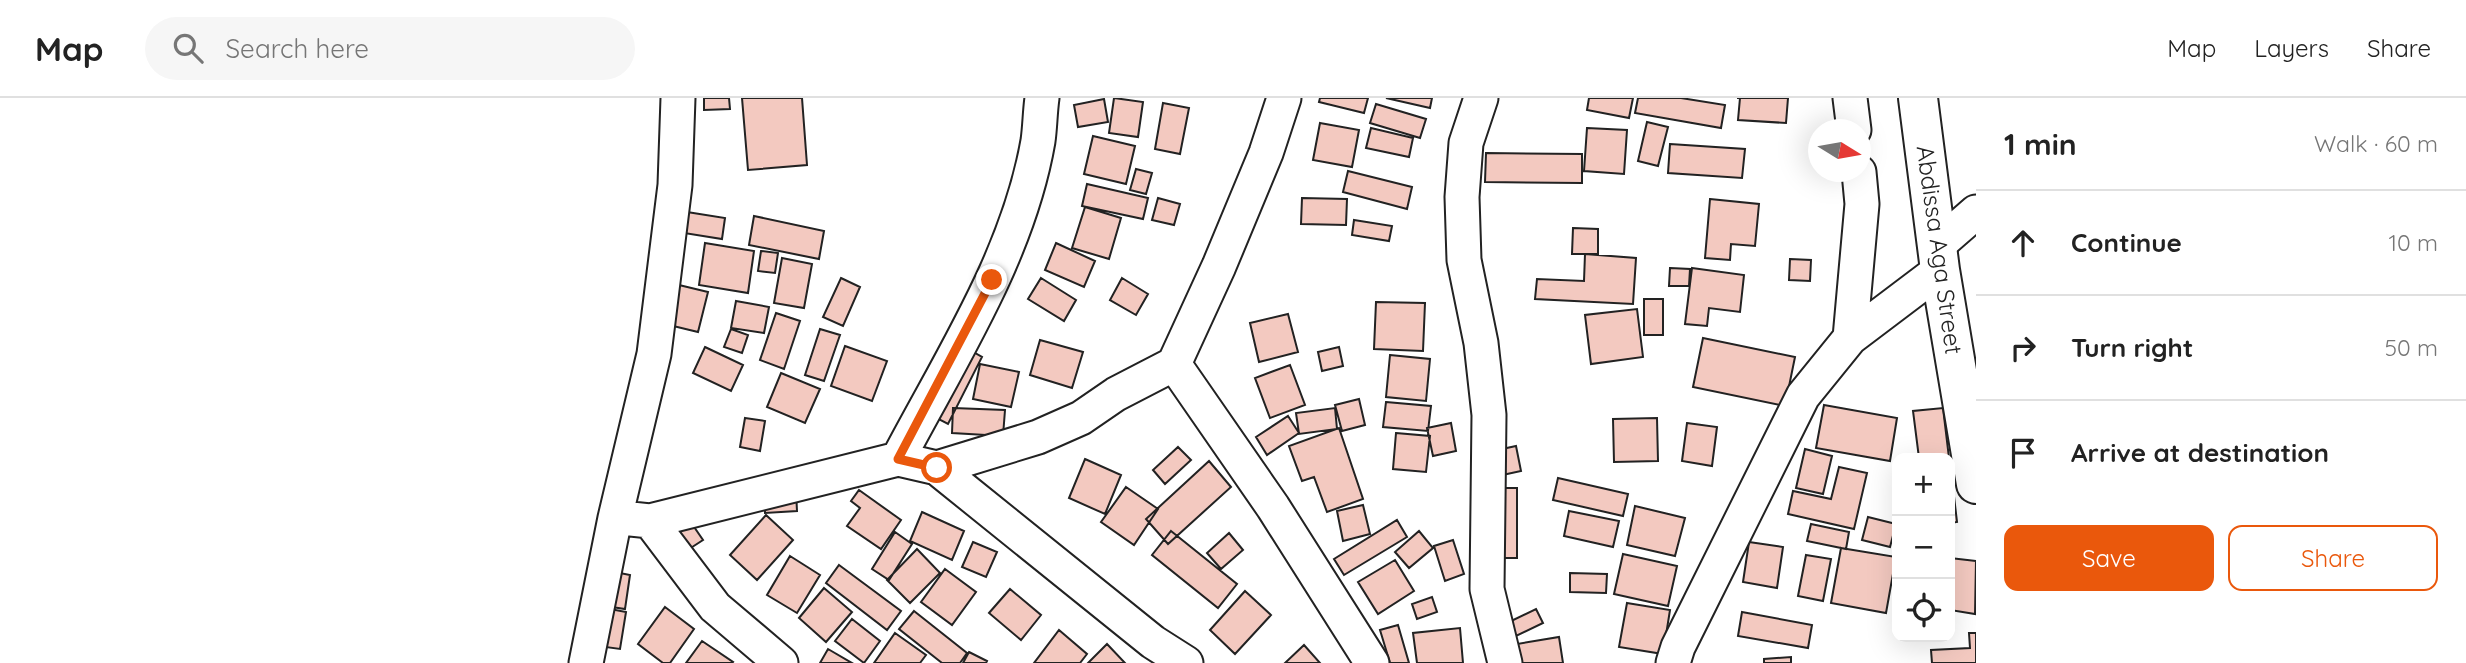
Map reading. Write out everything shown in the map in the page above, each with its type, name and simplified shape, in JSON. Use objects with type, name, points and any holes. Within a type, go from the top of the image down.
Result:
[{"type":"highway","name":"Abdissa Aga Street","points":[[1918,98],[1938,258],[1976,484]]},
{"type":"street","points":[[586,663],[615,518],[654,354],[675,186],[678,98]]},
{"type":"street","points":[[898,459],[992,280],[1010,240],[1027,189],[1038,139],[1042,98]]},
{"type":"street","points":[[937,468],[1038,437],[1070,423],[1116,394],[1174,364],[1266,152],[1284,98]]},
{"type":"street","points":[[1481,98],[1466,144],[1462,197],[1464,260],[1480,342],[1489,415],[1488,589],[1505,663]]},
{"type":"street","points":[[1850,98],[1853,119]]},
{"type":"street","points":[[1850,338],[1862,204],[1859,182]]},
{"type":"street","points":[[1673,663],[1678,647],[1803,396],[1850,338],[1938,258],[1976,212]]},
{"type":"street","points":[[1174,364],[1273,508],[1372,663]]},
{"type":"street","points":[[615,518],[650,521],[898,459],[937,468],[1153,642],[1186,663]]},
{"type":"street","points":[[650,521],[715,607],[780,663]]},
{"type":"building","points":[[704,98],[729,98],[730,109],[704,110]]},
{"type":"building","points":[[742,98],[802,98],[807,165],[748,170]]},
{"type":"building","points":[[1114,98],[1143,102],[1138,137],[1109,133]]},
{"type":"building","points":[[1320,98],[1368,98],[1364,113],[1319,102]]},
{"type":"building","points":[[1386,98],[1432,98],[1430,108]]},
{"type":"building","points":[[1589,98],[1633,98],[1629,118],[1587,110]]},
{"type":"building","points":[[1638,98],[1681,98],[1725,105],[1721,128],[1635,113]]},
{"type":"building","points":[[1740,98],[1788,98],[1786,123],[1738,120]]},
{"type":"building","points":[[1104,99],[1108,122],[1078,127],[1074,105]]},
{"type":"building","points":[[1163,103],[1189,108],[1180,154],[1155,149]]},
{"type":"building","points":[[1376,104],[1426,119],[1420,138],[1370,123]]},
{"type":"building","points":[[1647,122],[1668,127],[1658,166],[1638,161]]},
{"type":"building","points":[[1320,123],[1359,130],[1352,167],[1313,160]]},
{"type":"building","points":[[1371,128],[1413,138],[1409,157],[1366,148]]},
{"type":"building","points":[[1587,128],[1627,130],[1624,174],[1584,171]]},
{"type":"building","points":[[1093,136],[1135,146],[1126,184],[1084,174]]},
{"type":"building","points":[[1670,144],[1745,149],[1742,178],[1668,173]]},
{"type":"building","points":[[1486,153],[1582,154],[1582,183],[1485,182]]},
{"type":"building","points":[[1136,169],[1152,173],[1146,194],[1130,190]]},
{"type":"building","points":[[1348,171],[1412,187],[1407,209],[1343,192]]},
{"type":"building","points":[[1087,184],[1148,198],[1143,219],[1082,206]]},
{"type":"building","points":[[1158,198],[1180,204],[1174,225],[1152,220]]},
{"type":"building","points":[[1302,198],[1347,199],[1346,225],[1301,224]]},
{"type":"building","points":[[1710,199],[1759,204],[1755,246],[1731,244],[1730,260],[1705,258]]},
{"type":"building","points":[[1085,207],[1121,218],[1109,259],[1072,248]]},
{"type":"building","points":[[687,212],[725,218],[722,239],[684,233]]},
{"type":"building","points":[[754,216],[824,231],[819,259],[749,245]]},
{"type":"building","points":[[1354,220],[1392,226],[1389,241],[1352,235]]},
{"type":"building","points":[[1573,228],[1598,229],[1598,254],[1572,254]]},
{"type":"building","points":[[705,243],[754,251],[748,293],[699,285]]},
{"type":"building","points":[[1056,243],[1095,261],[1084,287],[1045,270]]},
{"type":"building","points":[[761,251],[778,253],[775,273],[758,271]]},
{"type":"building","points":[[1585,254],[1636,258],[1633,304],[1535,299],[1537,279],[1584,281]]},
{"type":"building","points":[[782,258],[812,264],[804,308],[774,303]]},
{"type":"building","points":[[1790,259],[1811,260],[1810,281],[1789,280]]},
{"type":"building","points":[[1670,268],[1690,269],[1689,286],[1669,286]]},
{"type":"building","points":[[1692,268],[1744,275],[1740,312],[1709,308],[1707,326],[1685,324]]},
{"type":"building","points":[[841,278],[860,287],[843,326],[823,317]]},
{"type":"building","points":[[1041,278],[1076,300],[1064,321],[1028,299]]},
{"type":"building","points":[[1122,278],[1148,294],[1136,315],[1110,300]]},
{"type":"building","points":[[679,285],[708,292],[698,332],[669,325]]},
{"type":"building","points":[[1644,299],[1663,299],[1663,335],[1644,335]]},
{"type":"building","points":[[736,301],[769,307],[764,333],[731,328]]},
{"type":"building","points":[[1376,302],[1425,303],[1423,351],[1374,349]]},
{"type":"building","points":[[1637,309],[1643,357],[1591,364],[1585,315]]},
{"type":"building","points":[[776,313],[800,321],[784,369],[760,360]]},
{"type":"building","points":[[1288,314],[1298,352],[1259,362],[1250,323]]},
{"type":"building","points":[[731,329],[748,335],[742,353],[724,347]]},
{"type":"building","points":[[820,329],[840,335],[824,381],[805,375]]},
{"type":"building","points":[[1703,338],[1795,357],[1785,406],[1693,387]]},
{"type":"building","points":[[1040,340],[1083,352],[1072,388],[1030,375]]},
{"type":"building","points":[[961,345],[982,357],[948,424],[927,413]]},
{"type":"building","points":[[845,346],[887,361],[872,401],[831,386]]},
{"type":"building","points":[[705,347],[743,365],[731,391],[693,373]]},
{"type":"building","points":[[1339,347],[1343,366],[1322,371],[1318,352]]},
{"type":"building","points":[[1390,355],[1430,359],[1426,401],[1386,397]]},
{"type":"building","points":[[980,364],[1019,372],[1011,407],[973,399]]},
{"type":"building","points":[[1290,365],[1305,405],[1270,418],[1255,378]]},
{"type":"building","points":[[781,373],[820,389],[805,423],[767,407]]},
{"type":"building","points":[[1359,399],[1365,425],[1342,431],[1335,405]]},
{"type":"building","points":[[1386,402],[1431,406],[1428,431],[1383,427]]},
{"type":"building","points":[[1824,405],[1897,418],[1890,461],[1816,448]]},
{"type":"building","points":[[953,408],[1005,410],[1003,436],[952,433]]},
{"type":"building","points":[[1335,408],[1337,429],[1299,434],[1296,413]]},
{"type":"building","points":[[1943,408],[1948,453],[1918,453],[1913,411]]},
{"type":"building","points":[[1288,416],[1299,433],[1267,455],[1256,437]]},
{"type":"building","points":[[745,418],[765,421],[760,451],[740,447]]},
{"type":"building","points":[[1657,418],[1658,461],[1614,462],[1613,419]]},
{"type":"building","points":[[1451,423],[1456,451],[1433,456],[1427,428]]},
{"type":"building","points":[[1687,423],[1717,427],[1712,466],[1682,461]]},
{"type":"building","points":[[1339,428],[1363,499],[1327,512],[1314,477],[1302,481],[1289,446]]},
{"type":"building","points":[[1396,433],[1430,436],[1426,472],[1393,469]]},
{"type":"building","points":[[1516,446],[1521,471],[1484,479],[1479,454]]},
{"type":"building","points":[[1178,447],[1191,460],[1165,484],[1153,470]]},
{"type":"building","points":[[1805,449],[1832,456],[1823,494],[1796,488]]},
{"type":"building","points":[[1085,459],[1121,475],[1105,514],[1069,498]]},
{"type":"building","points":[[1209,461],[1231,487],[1168,544],[1146,519]]},
{"type":"building","points":[[1839,467],[1867,473],[1854,529],[1788,514],[1793,491],[1831,499]]},
{"type":"building","points":[[1558,478],[1628,494],[1623,516],[1553,500]]},
{"type":"building","points":[[1126,487],[1158,509],[1134,545],[1101,522]]},
{"type":"building","points":[[1495,488],[1517,488],[1517,558],[1495,558]]},
{"type":"building","points":[[859,490],[901,520],[881,549],[847,526],[860,508],[851,501]]},
{"type":"building","points":[[796,491],[797,511],[765,513],[764,492]]},
{"type":"building","points":[[1363,505],[1370,534],[1343,541],[1337,511]]},
{"type":"building","points":[[1635,506],[1685,518],[1675,556],[1627,545]]},
{"type":"building","points":[[1569,511],[1619,521],[1613,547],[1564,536]]},
{"type":"building","points":[[922,512],[964,531],[952,560],[910,541]]},
{"type":"building","points":[[766,515],[793,540],[757,580],[730,555]]},
{"type":"building","points":[[1868,517],[1892,523],[1890,547],[1862,540]]},
{"type":"building","points":[[1397,520],[1407,537],[1344,575],[1334,559]]},
{"type":"building","points":[[690,521],[703,540],[683,553],[670,534]]},
{"type":"building","points":[[1811,524],[1849,532],[1846,549],[1807,541]]},
{"type":"building","points":[[1171,531],[1237,584],[1218,608],[1152,555]]},
{"type":"building","points":[[1419,531],[1433,548],[1409,568],[1395,552]]},
{"type":"building","points":[[895,532],[912,544],[889,580],[872,569]]},
{"type":"building","points":[[1229,533],[1243,550],[1221,569],[1207,553]]},
{"type":"building","points":[[1453,540],[1464,574],[1445,581],[1434,546]]},
{"type":"building","points":[[973,542],[997,552],[986,577],[962,567]]},
{"type":"building","points":[[1749,542],[1783,547],[1777,588],[1743,582]]},
{"type":"building","points":[[1841,548],[1892,556],[1892,579],[1886,613],[1831,603]]},
{"type":"building","points":[[917,549],[940,573],[910,603],[887,580]]},
{"type":"building","points":[[1623,554],[1677,566],[1668,606],[1614,594]]},
{"type":"building","points":[[1806,555],[1831,559],[1823,601],[1798,596]]},
{"type":"building","points":[[790,556],[820,575],[797,613],[767,595]]},
{"type":"building","points":[[1955,559],[1976,561],[1975,614],[1955,611]]},
{"type":"building","points":[[1395,560],[1414,591],[1378,614],[1358,582]]},
{"type":"building","points":[[839,565],[901,611],[887,630],[826,583]]},
{"type":"building","points":[[945,569],[976,592],[952,625],[921,602]]},
{"type":"building","points":[[610,571],[630,575],[625,609],[605,606]]},
{"type":"building","points":[[1570,573],[1607,574],[1606,593],[1570,592]]},
{"type":"building","points":[[824,588],[852,612],[826,642],[799,618]]},
{"type":"building","points":[[1010,589],[1041,615],[1021,640],[989,613]]},
{"type":"building","points":[[1245,591],[1271,615],[1235,654],[1210,630]]},
{"type":"building","points":[[1432,597],[1437,612],[1417,619],[1412,604]]},
{"type":"building","points":[[1627,603],[1670,610],[1663,654],[1619,647]]},
{"type":"building","points":[[665,607],[694,629],[670,663],[663,663],[638,644]]},
{"type":"building","points":[[605,608],[626,612],[620,649],[598,646]]},
{"type":"building","points":[[1536,609],[1543,623],[1516,636],[1509,622]]},
{"type":"building","points":[[914,611],[967,653],[960,663],[942,663],[899,629]]},
{"type":"building","points":[[1742,612],[1812,625],[1808,648],[1738,636]]},
{"type":"building","points":[[852,619],[880,641],[864,663],[835,641]]},
{"type":"building","points":[[1398,625],[1409,663],[1390,663],[1380,630]]},
{"type":"building","points":[[1460,628],[1463,663],[1417,663],[1413,633]]},
{"type":"building","points":[[1059,630],[1087,654],[1080,663],[1034,663]]},
{"type":"building","points":[[895,633],[926,655],[920,663],[874,663]]},
{"type":"building","points":[[1969,633],[1976,633],[1976,663],[1932,663],[1931,650],[1970,648]]},
{"type":"building","points":[[1559,637],[1563,663],[1520,663],[1517,644]]},
{"type":"building","points":[[702,641],[733,662],[686,663]]},
{"type":"building","points":[[1107,644],[1125,663],[1088,663]]},
{"type":"building","points":[[1304,645],[1320,663],[1285,663]]},
{"type":"building","points":[[828,649],[852,663],[820,663]]},
{"type":"building","points":[[969,652],[987,661],[986,663],[963,663]]},
{"type":"building","points":[[1791,657],[1791,663],[1764,663],[1764,659]]},
{"type":"route","points":[[937,468],[898,459],[992,280]]}]
